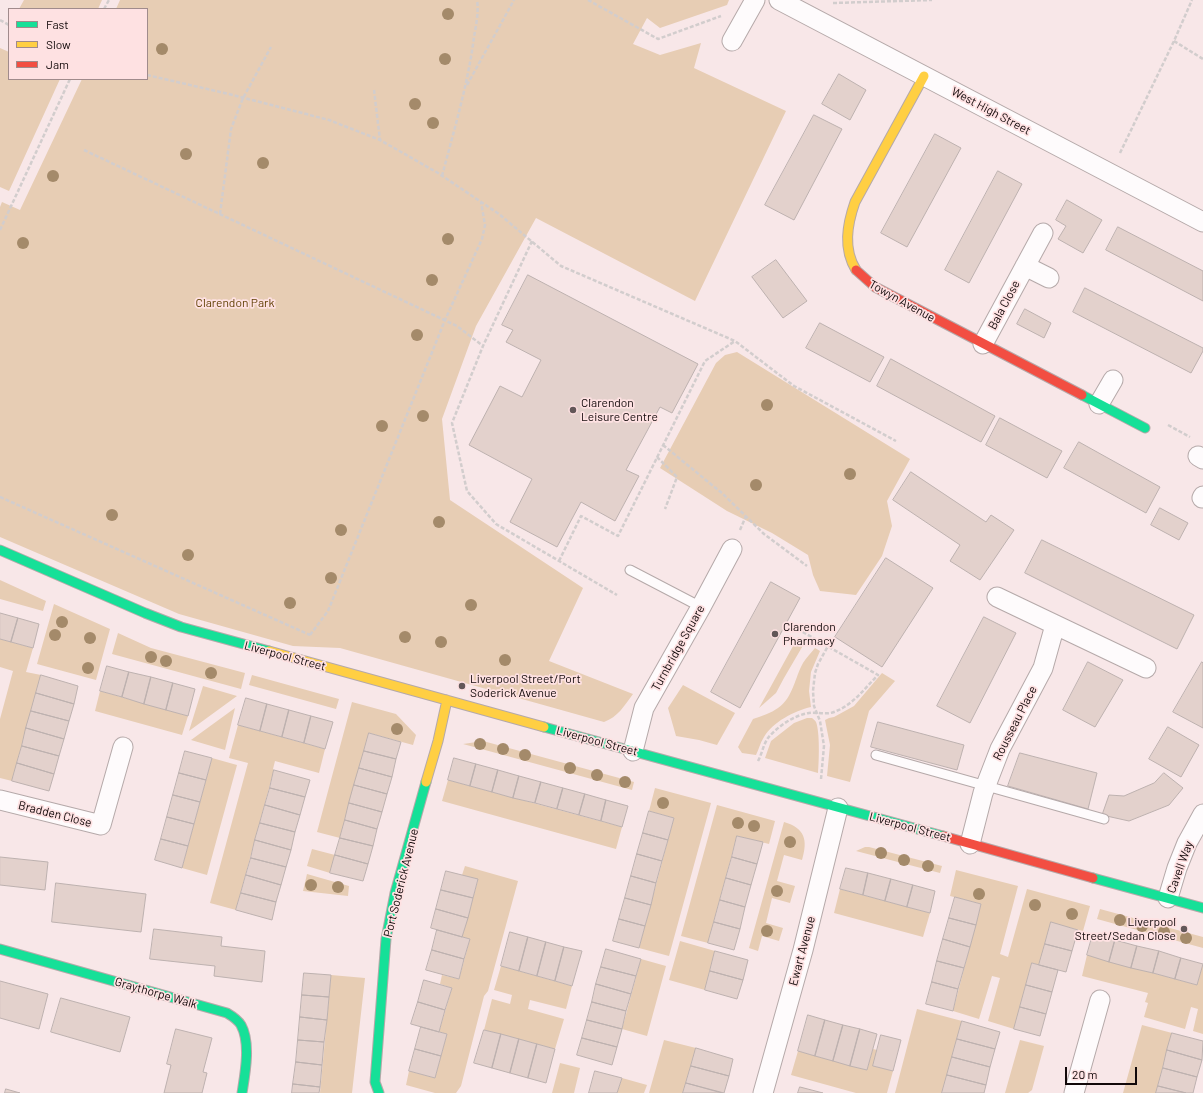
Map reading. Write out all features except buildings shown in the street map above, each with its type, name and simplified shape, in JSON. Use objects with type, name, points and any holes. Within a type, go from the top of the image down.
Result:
[{"type":"street","name":"West High Street","points":[[779,0],[1203,222]]},
{"type":"street","points":[[732,41],[754,2]]},
{"type":"street","name":"Towyn Avenue","points":[[924,76],[855,202],[847,230],[850,258],[855,269],[864,279],[875,287],[1145,428]]},
{"type":"street","name":"Bala Close","points":[[983,344],[1043,232]]},
{"type":"street","name":"Bala Close","points":[[1025,266],[1049,278]]},
{"type":"street","points":[[1099,404],[1113,380]]},
{"type":"street","name":"Turnbridge Square","points":[[633,751],[644,708],[732,549]]},
{"type":"street","name":"Liverpool Street","points":[[0,550],[145,613],[181,627],[1203,908]]},
{"type":"street","points":[[997,597],[1146,668]]},
{"type":"street","name":"Rousseau Place","points":[[970,844],[986,786],[1000,749],[1043,668],[1055,625]]},
{"type":"street","name":"Port Soderick Avenue","points":[[379,1093],[375,1082],[386,939],[396,893],[438,740],[447,700]]},
{"type":"street","name":"Bradden Close","points":[[0,800],[101,826],[123,747]]},
{"type":"street","name":"Ewart Avenue","points":[[763,1093],[803,950],[838,808]]},
{"type":"street","name":"Cavell Way","points":[[1168,898],[1177,868],[1187,843],[1203,814]]},
{"type":"street","name":"Graythorpe Walk","points":[[0,949],[227,1013],[236,1019],[242,1026],[245,1034],[246,1050],[242,1093]]},
{"type":"street","points":[[1074,1093],[1100,1000]]},
{"type":"lane","points":[[630,570],[701,607]]},
{"type":"lane","points":[[876,755],[1104,819]]},
{"type":"path","points":[[442,176],[465,88],[472,53],[478,8],[477,0]]},
{"type":"path","points":[[465,88],[514,0]]},
{"type":"path","points":[[588,0],[658,39],[754,2]]},
{"type":"path","points":[[816,19],[831,3],[932,0]]},
{"type":"path","points":[[1119,155],[1192,0]]},
{"type":"path","points":[[1174,41],[1203,59]]},
{"type":"path","points":[[220,214],[231,129],[243,98],[271,47]]},
{"type":"path","points":[[148,75],[330,120],[380,140],[442,176],[500,214],[561,266],[736,341],[794,386],[896,441]]},
{"type":"path","points":[[0,230],[70,80]]},
{"type":"path","points":[[374,90],[380,140]]},
{"type":"path","points":[[84,150],[445,320],[457,326],[483,346]]},
{"type":"path","points":[[310,635],[328,611],[445,320],[482,239],[485,225],[481,202]]},
{"type":"path","points":[[532,241],[483,346],[452,422],[467,491],[496,524],[617,595]]},
{"type":"path","points":[[559,561],[581,516],[618,536],[705,361],[736,341]]},
{"type":"path","points":[[1164,422],[1198,451]]},
{"type":"path","points":[[663,446],[724,494],[764,534],[806,566]]},
{"type":"path","points":[[657,457],[677,477],[665,509]]},
{"type":"path","points":[[0,497],[310,635],[313,640]]},
{"type":"path","points":[[757,761],[767,739],[779,728],[804,714],[811,712],[817,714],[833,713],[852,703],[878,674],[794,627]]},
{"type":"path","points":[[821,779],[824,746],[820,721],[814,706],[813,691],[815,673],[818,664],[828,646]]},
{"type":"green space","points":[[24,0],[102,0],[98,8],[20,8]]},
{"type":"green space","name":"Clarendon Park","points":[[120,0],[729,0],[727,5],[660,28],[647,18],[633,44],[660,55],[701,43],[694,68],[786,111],[695,301],[536,218],[476,326],[442,419],[450,500],[583,588],[549,661],[633,694],[620,711],[609,720],[604,722],[340,648],[293,646],[179,614],[0,537],[0,207],[2,202],[20,210],[82,80],[148,80],[148,8],[116,8]]},
{"type":"green space","points":[[0,48],[8,52],[8,80],[60,80],[9,191],[0,187]]},
{"type":"green space","points":[[737,352],[910,459],[887,501],[892,526],[882,556],[856,595],[820,591],[813,575],[808,555],[772,533],[727,511],[660,468],[716,363],[725,355]]},
{"type":"green space","points":[[0,580],[46,601],[43,611],[0,599]]},
{"type":"green space","points":[[54,604],[110,629],[96,680],[37,664]]},
{"type":"green space","points":[[118,633],[151,648],[245,673],[241,689],[112,654]]},
{"type":"green space","points":[[798,637],[805,642],[776,693],[759,708]]},
{"type":"green space","points":[[0,639],[33,648],[26,672],[41,675],[12,781],[0,778],[0,719],[13,671],[0,667]]},
{"type":"green space","points":[[815,648],[820,651],[811,672],[809,691],[811,707],[791,714],[778,722],[763,739],[756,755],[742,753],[738,747],[753,719],[763,716],[783,704],[790,693],[803,663]]},
{"type":"green space","points":[[882,673],[895,681],[869,711],[850,782],[827,776],[830,745],[825,720],[834,717],[854,706]]},
{"type":"green space","points":[[252,675],[339,699],[336,709],[249,685]]},
{"type":"green space","points":[[683,685],[735,713],[717,745],[676,736],[668,708]]},
{"type":"green space","points":[[203,686],[237,696],[189,731]]},
{"type":"green space","points":[[100,691],[188,716],[182,735],[95,711]]},
{"type":"green space","points":[[352,702],[396,714],[416,735],[413,745],[369,733],[340,838],[317,832]]},
{"type":"green space","points":[[235,708],[225,750],[191,740]]},
{"type":"green space","points":[[807,718],[812,718],[816,722],[817,727],[819,747],[818,773],[765,758],[771,741],[794,723]]},
{"type":"green space","points":[[238,725],[325,749],[319,773],[275,761],[274,770],[236,910],[210,903],[248,763],[229,758]]},
{"type":"green space","points":[[483,741],[634,782],[632,790],[463,744]]},
{"type":"green space","points":[[212,758],[237,765],[207,875],[182,868]]},
{"type":"green space","points":[[448,780],[622,827],[616,849],[442,801]]},
{"type":"green space","points":[[655,788],[711,803],[669,956],[639,948],[674,818],[649,811]]},
{"type":"green space","points":[[717,805],[775,821],[769,844],[737,836],[708,943],[681,936]]},
{"type":"green space","points":[[784,822],[801,831],[805,846],[804,853],[802,860],[784,855],[777,881],[795,886],[790,903],[772,898],[766,923],[783,928],[779,941],[762,936],[758,951],[749,948]]},
{"type":"green space","points":[[865,847],[942,866],[940,873],[856,851]]},
{"type":"green space","points":[[312,849],[335,855],[330,873],[307,866]]},
{"type":"green space","points":[[465,866],[518,881],[488,991],[484,996],[461,1086],[456,1093],[435,1093],[406,1085],[409,1071],[435,1078],[447,1034],[439,1032],[452,988],[440,984],[442,975],[459,979],[470,939],[462,937],[478,880],[462,875]]},
{"type":"green space","points":[[956,870],[1018,886],[1000,954],[1008,957],[1027,889],[1090,906],[1083,931],[1051,923],[1039,965],[1032,963],[1014,1029],[988,1021],[1000,978],[992,976],[979,1019],[953,1011],[981,904],[950,896]]},
{"type":"green space","points":[[307,874],[349,886],[348,896],[303,891]]},
{"type":"green space","points":[[840,889],[930,913],[923,937],[834,913]]},
{"type":"green space","points":[[1100,909],[1203,937],[1203,948],[1097,919]]},
{"type":"green space","points":[[680,941],[715,951],[705,990],[669,980]]},
{"type":"green space","points":[[1087,955],[1197,985],[1203,964],[1203,1034],[1193,1031],[1198,1009],[1191,1007],[1185,1029],[1144,1017],[1148,1003],[1145,1002],[1148,993],[1082,976]]},
{"type":"green space","points":[[641,959],[666,966],[647,1036],[622,1029]]},
{"type":"green space","points":[[501,966],[572,986],[566,1009],[530,1000],[528,1009],[564,1019],[555,1049],[484,1030],[492,999],[510,1004],[512,995],[494,990]]},
{"type":"green space","points":[[331,975],[365,978],[352,1093],[320,1093]]},
{"type":"green space","points":[[917,1009],[962,1021],[942,1093],[895,1093]]},
{"type":"green space","points":[[1142,1025],[1172,1033],[1156,1093],[1123,1093]]},
{"type":"green space","points":[[664,1040],[696,1048],[683,1093],[649,1093]]},
{"type":"green space","points":[[1020,1040],[1044,1046],[1032,1090],[1028,1093],[1005,1093]]},
{"type":"green space","points":[[873,1049],[877,1050],[873,1066],[893,1071],[887,1093],[856,1093],[791,1075],[798,1051],[867,1070]]},
{"type":"green space","points":[[560,1063],[580,1068],[574,1093],[552,1093]]},
{"type":"green space","points":[[622,1078],[647,1085],[644,1093],[617,1093]]},
{"type":"traffic: fast","points":[[1082,395],[1145,428]]},
{"type":"traffic: fast","points":[[0,550],[145,613],[181,627],[269,651]]},
{"type":"traffic: fast","points":[[544,727],[943,836]]},
{"type":"traffic: fast","points":[[379,1093],[375,1082],[386,939],[395,893],[426,782]]},
{"type":"traffic: fast","points":[[1093,878],[1203,908]]},
{"type":"traffic: fast","points":[[0,949],[227,1013],[241,1025],[246,1041],[247,1049],[245,1077],[242,1093]]},
{"type":"traffic: slow","points":[[856,270],[849,254],[848,245],[848,228],[855,202],[924,76]]},
{"type":"traffic: slow","points":[[269,651],[544,727]]},
{"type":"traffic: slow","points":[[426,782],[438,741],[447,700]]},
{"type":"traffic: jam","points":[[856,270],[875,287],[1082,395]]},
{"type":"traffic: jam","points":[[943,836],[1093,878]]},
{"type":"place","name":"Clarendon Leisure Centre","points":[[573,410]]},
{"type":"place","name":"Clarendon Pharmacy","points":[[775,634]]},
{"type":"place","name":"Liverpool Street/Port Soderick Avenue","points":[[462,686]]},
{"type":"place","name":"Liverpool Street/Sedan Close","points":[[1184,929]]}]
